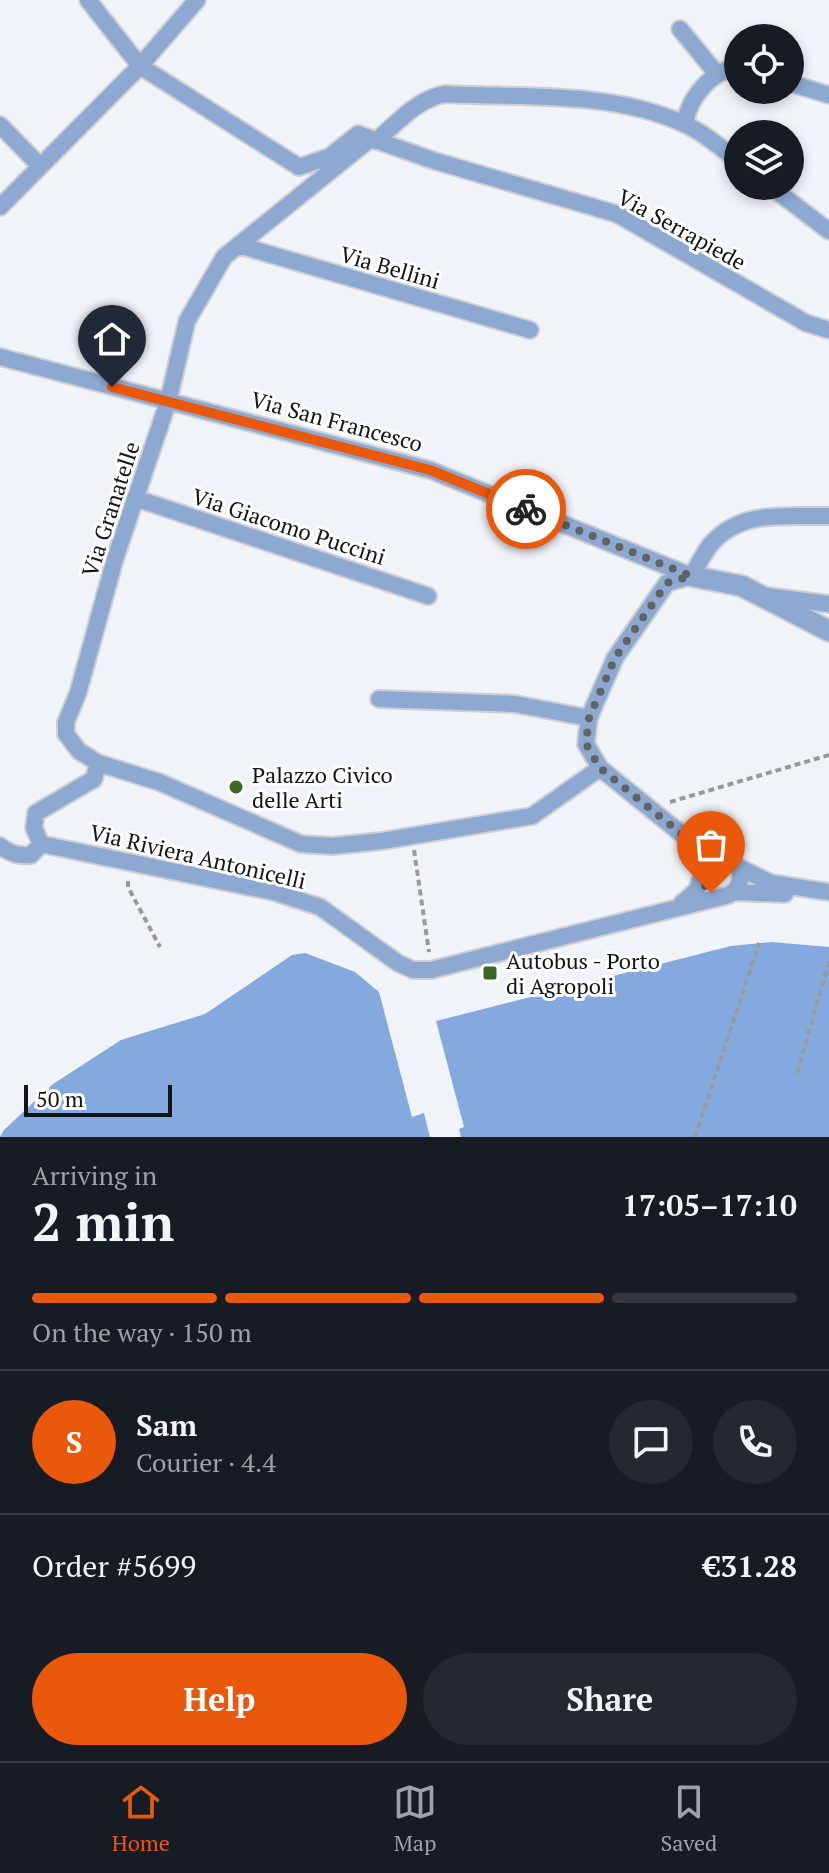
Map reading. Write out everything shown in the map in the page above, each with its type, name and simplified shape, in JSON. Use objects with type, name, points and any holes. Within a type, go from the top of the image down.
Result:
[{"type":"street","points":[[88,0],[140,66],[299,167],[329,157],[358,134],[373,140]]},
{"type":"street","points":[[0,207],[140,66],[197,0]]},
{"type":"street","points":[[680,29],[717,74]]},
{"type":"street","points":[[685,124],[686,111],[698,93],[724,70]]},
{"type":"street","points":[[804,87],[829,95]]},
{"type":"street","name":"Via Granatelle","points":[[98,763],[79,751],[66,734],[66,722],[78,693],[115,559],[168,402],[187,321],[224,257],[432,96],[600,101],[661,115],[685,124],[724,151]]},
{"type":"street","points":[[0,125],[40,166]]},
{"type":"street","name":"Via Serrapiede","points":[[373,140],[617,214],[806,323],[829,330]]},
{"type":"street","points":[[788,200],[829,231]]},
{"type":"street","name":"Via Bellini","points":[[238,245],[530,330]]},
{"type":"street","name":"Via San Francesco","points":[[0,357],[430,470],[691,576],[742,586],[829,631]]},
{"type":"street","name":"Via Giacomo Puccini","points":[[135,498],[428,596]]},
{"type":"street","points":[[738,867],[740,880],[728,894],[706,889],[684,836],[600,768],[586,744],[589,718],[615,658],[667,583],[691,576],[710,546],[723,533],[755,517],[829,516]]},
{"type":"street","points":[[758,595],[829,604]]},
{"type":"street","points":[[379,699],[515,704],[589,718]]},
{"type":"street","points":[[0,846],[12,854],[31,855],[41,844],[34,828],[36,813],[94,779],[98,763],[159,782],[301,844],[332,846],[382,841],[532,816],[600,768]]},
{"type":"street","name":"Via Riviera Antonicelli","points":[[684,836],[771,883],[829,894]]},
{"type":"street","name":"Via Riviera Antonicelli","points":[[41,844],[274,892],[320,907],[398,963],[413,970],[431,970],[728,894],[829,894]]},
{"type":"street","points":[[675,907],[697,890],[710,861],[722,857]]},
{"type":"path","points":[[650,808],[829,755]]},
{"type":"path","points":[[412,835],[431,970]]},
{"type":"path","points":[[116,878],[129,881],[128,887],[160,947]]},
{"type":"path","points":[[695,1137],[759,943]]},
{"type":"path","points":[[797,1073],[829,961]]},
{"type":"water","points":[[771,942],[829,947],[829,1137],[461,1137],[459,1129],[464,1127],[436,1021],[731,946]]},
{"type":"water","points":[[305,953],[355,972],[379,992],[412,1117],[424,1113],[430,1137],[0,1137],[53,1084],[121,1040],[205,1014],[292,955]]},
{"type":"way so far","points":[[526,509],[691,576],[667,583],[615,658],[589,718],[586,744],[600,768],[684,836],[722,857],[710,861],[702,871],[703,884],[711,893]]},
{"type":"place","name":"Palazzo Civico delle Arti","points":[[236,787]]},
{"type":"place","name":"Autobus - Porto di Agropoli","points":[[490,973]]},
{"type":"route","points":[[112,387],[430,470],[526,509]]}]
